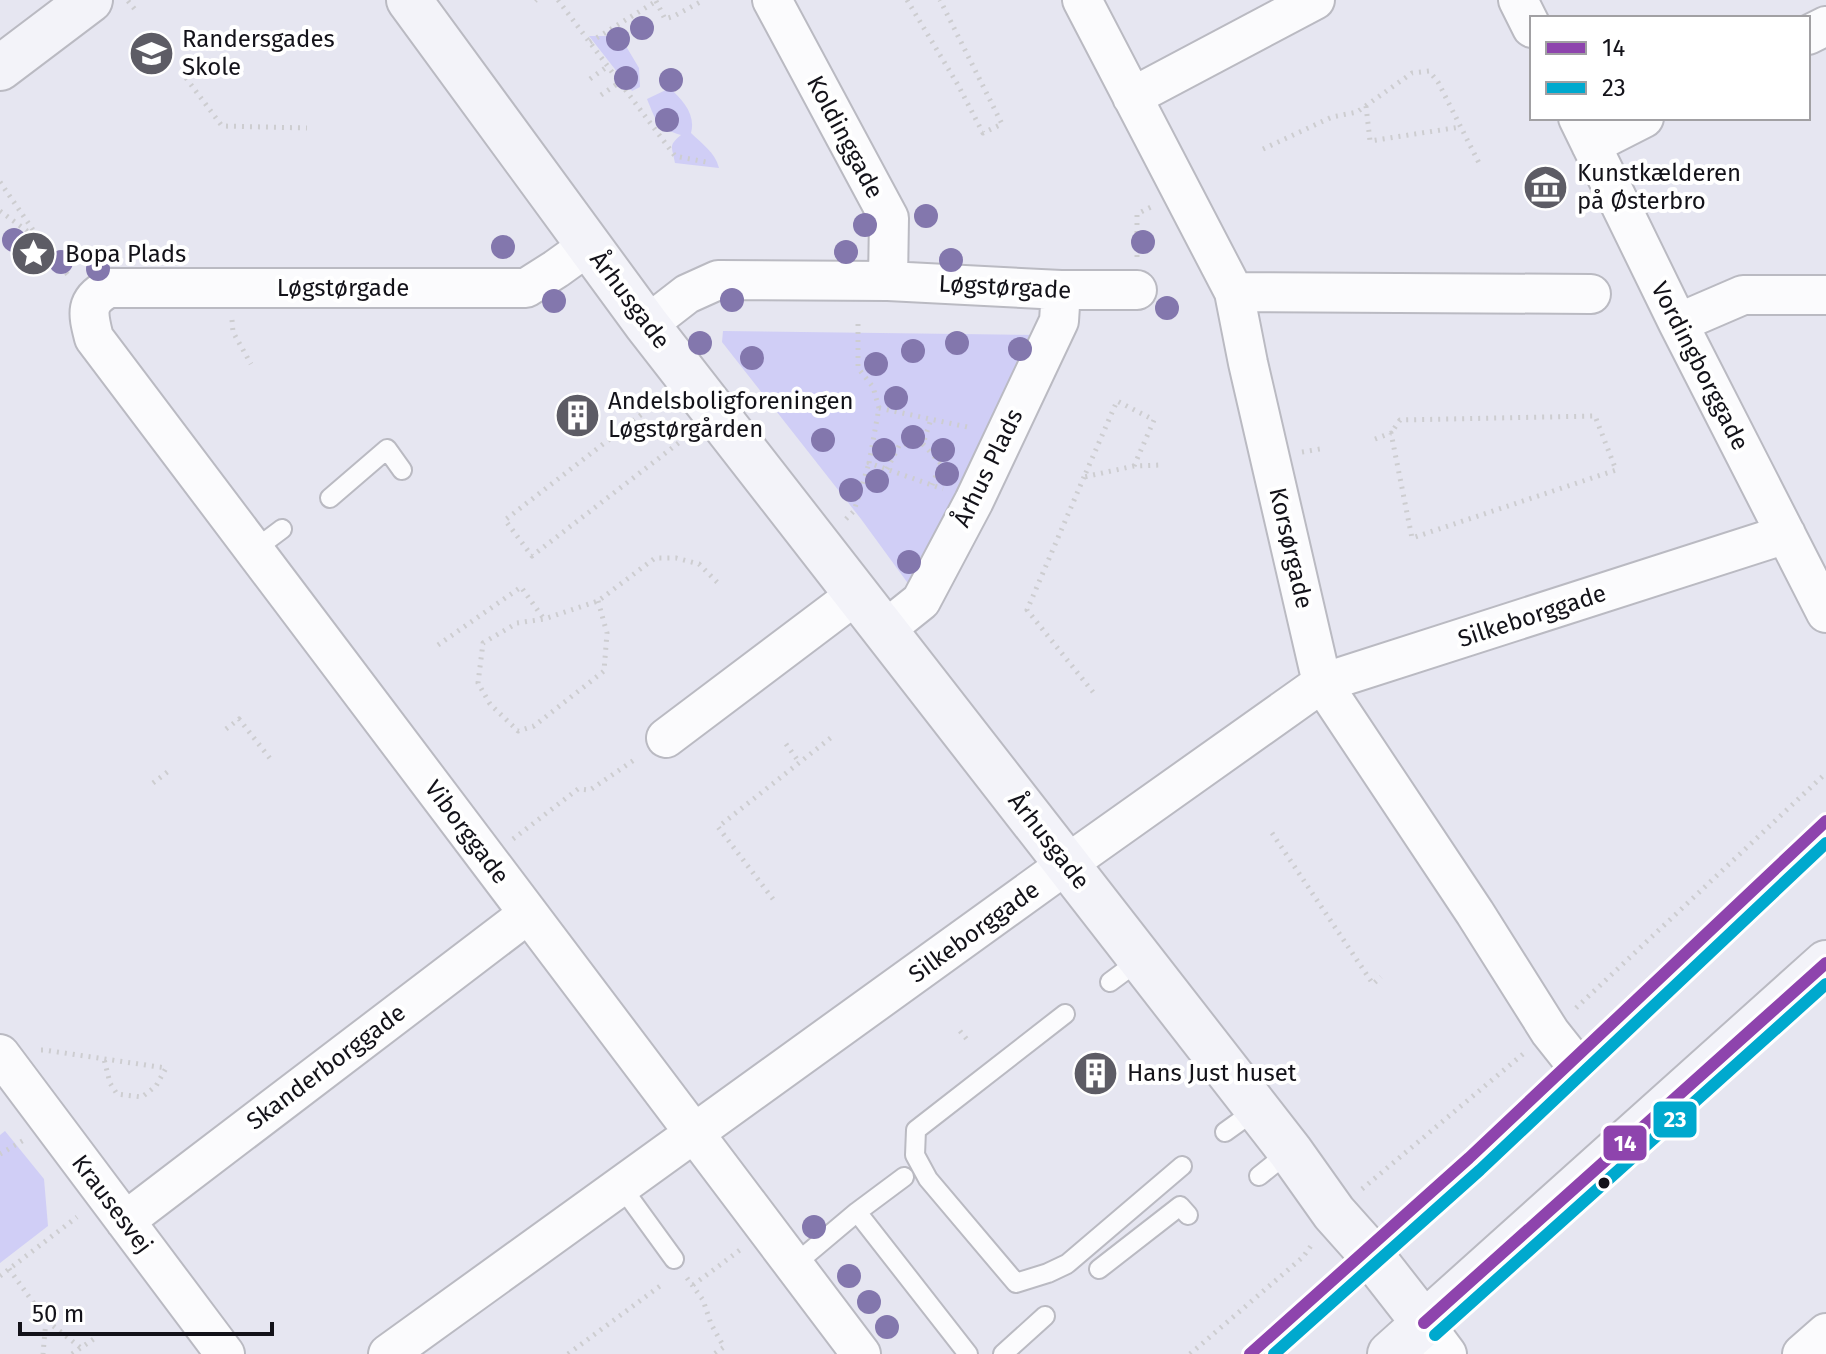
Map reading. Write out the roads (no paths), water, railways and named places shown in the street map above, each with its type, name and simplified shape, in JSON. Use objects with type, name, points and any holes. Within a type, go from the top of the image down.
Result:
[{"type":"street","points":[[0,68],[90,0]]},
{"type":"street","name":"Århusgade","points":[[409,0],[647,325],[1067,864],[1125,971],[1275,1164],[1334,1213],[1436,1339]]},
{"type":"street","name":"Koldinggade","points":[[772,0],[889,218],[888,281]]},
{"type":"street","name":"Korsørgade","points":[[1082,0],[1234,292],[1322,683],[1561,1046]]},
{"type":"street","points":[[1132,97],[1315,0]]},
{"type":"street","points":[[1518,0],[1530,24]]},
{"type":"street","points":[[1585,131],[1635,120]]},
{"type":"street","name":"Vordingborggade","points":[[1585,131],[1678,323],[1826,613]]},
{"type":"street","name":"Løgstørgade","points":[[91,304],[98,294],[109,288],[126,287],[526,288],[588,246]]},
{"type":"street","name":"Løgstørgade","points":[[647,325],[687,294],[718,280],[888,281],[1061,290],[1137,290]]},
{"type":"street","name":"Århus Plads","points":[[886,629],[921,601],[974,501],[1059,321],[1061,290]]},
{"type":"street","points":[[1234,292],[1591,294]]},
{"type":"street","points":[[1678,323],[1743,295],[1826,295]]},
{"type":"street","name":"Viborggade","points":[[91,304],[89,318],[94,338],[268,540],[528,914],[861,1354]]},
{"type":"street","name":"Silkeborggade","points":[[412,1347],[621,1186],[1322,683],[1786,534]]},
{"type":"street","points":[[666,738],[857,594]]},
{"type":"street","name":"Skanderborggade","points":[[125,1221],[528,914]]},
{"type":"street","points":[[1390,1354],[1436,1339],[1826,963]]},
{"type":"street","name":"Krausesvej","points":[[4,1059],[225,1354]]},
{"type":"street","points":[[1802,1354],[1826,1333]]},
{"type":"lane","points":[[330,498],[387,449],[402,470]]},
{"type":"lane","points":[[1065,1014],[916,1130],[915,1155],[928,1179],[1016,1283],[1067,1264],[1182,1166]]},
{"type":"lane","points":[[794,1265],[904,1177]]},
{"type":"lane","points":[[621,1186],[677,1265]]},
{"type":"lane","points":[[1099,1269],[1180,1206],[1188,1215]]},
{"type":"lane","points":[[857,1212],[968,1354]]},
{"type":"lane","points":[[1003,1354],[1045,1316]]},
{"type":"place","name":"Randersgades Skole","points":[[151,53]]},
{"type":"place","name":"Kunstkælderen på Østerbro","points":[[1546,187]]},
{"type":"place","name":"Bopa Plads","points":[[34,254]]},
{"type":"place","name":"Andelsboligforeningen Løgstørgården","points":[[577,415]]},
{"type":"place","name":"Hans Just huset","points":[[1096,1073]]}]
